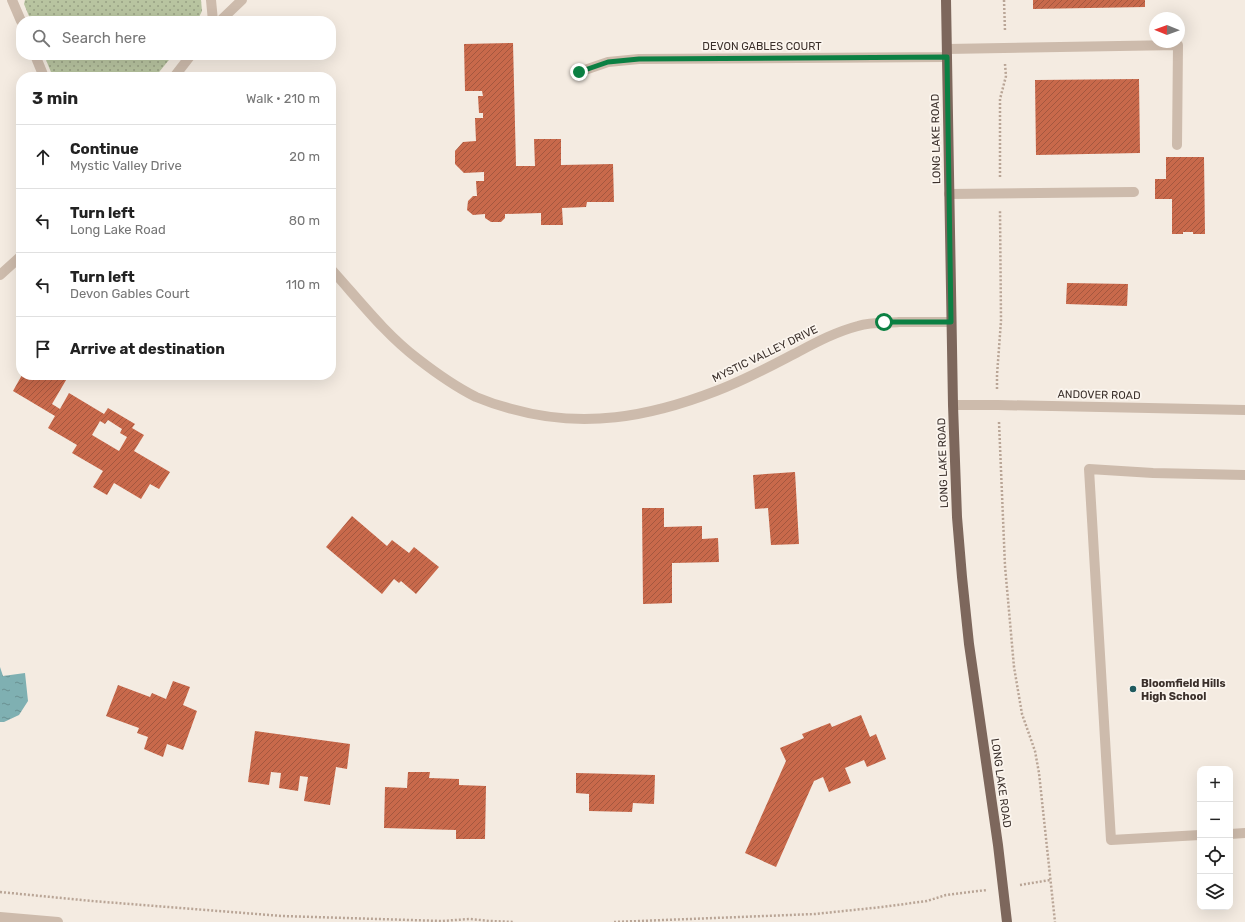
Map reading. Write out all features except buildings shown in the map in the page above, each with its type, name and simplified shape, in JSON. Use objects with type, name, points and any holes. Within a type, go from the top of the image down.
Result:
[{"type":"main road","name":"LONG LAKE ROAD","points":[[946,0],[951,322],[957,517],[968,637],[998,845],[1007,922]]},
{"type":"street","points":[[12,0],[19,16]]},
{"type":"street","points":[[212,0],[213,16]]},
{"type":"street","points":[[225,16],[242,0]]},
{"type":"street","name":"DEVON GABLES COURT","points":[[579,72],[608,62],[639,59],[947,53],[1178,45],[1177,144]]},
{"type":"street","points":[[37,60],[42,72]]},
{"type":"street","points":[[178,72],[187,60]]},
{"type":"street","points":[[949,194],[1134,192]]},
{"type":"street","points":[[0,275],[16,261]]},
{"type":"street","name":"MYSTIC VALLEY DRIVE","points":[[336,275],[390,334],[417,359],[449,382],[477,397],[501,406],[529,414],[559,419],[595,420],[624,417],[669,407],[716,391],[760,372],[831,335],[859,325],[884,322],[951,322]]},
{"type":"street","name":"ANDOVER ROAD","points":[[953,405],[998,404],[1245,410]]},
{"type":"street","points":[[1197,835],[1111,840],[1089,469],[1153,473],[1245,475]]},
{"type":"street","points":[[1233,834],[1245,833]]},
{"type":"street","points":[[0,916],[58,922]]},
{"type":"path","points":[[1000,437],[1005,566],[1014,667],[1022,714],[1035,751],[1040,773],[1055,922]]},
{"type":"path","points":[[1032,883],[1050,880]]},
{"type":"path","points":[[0,892],[282,916],[428,920],[470,919],[514,922]]},
{"type":"path","points":[[614,922],[815,914],[927,901],[946,895],[964,893]]},
{"type":"green space","points":[[25,0],[201,0],[202,11],[200,16],[29,16],[24,4]]},
{"type":"green space","points":[[46,60],[169,60],[159,72],[51,72]]},
{"type":"water","points":[[0,667],[3,676],[25,673],[28,701],[19,715],[4,722],[0,722]]},
{"type":"place","name":"Bloomfield Hills High School","points":[[1133,689]]},
{"type":"route","points":[[579,72],[608,62],[639,59],[947,57],[951,322],[884,322]]}]
